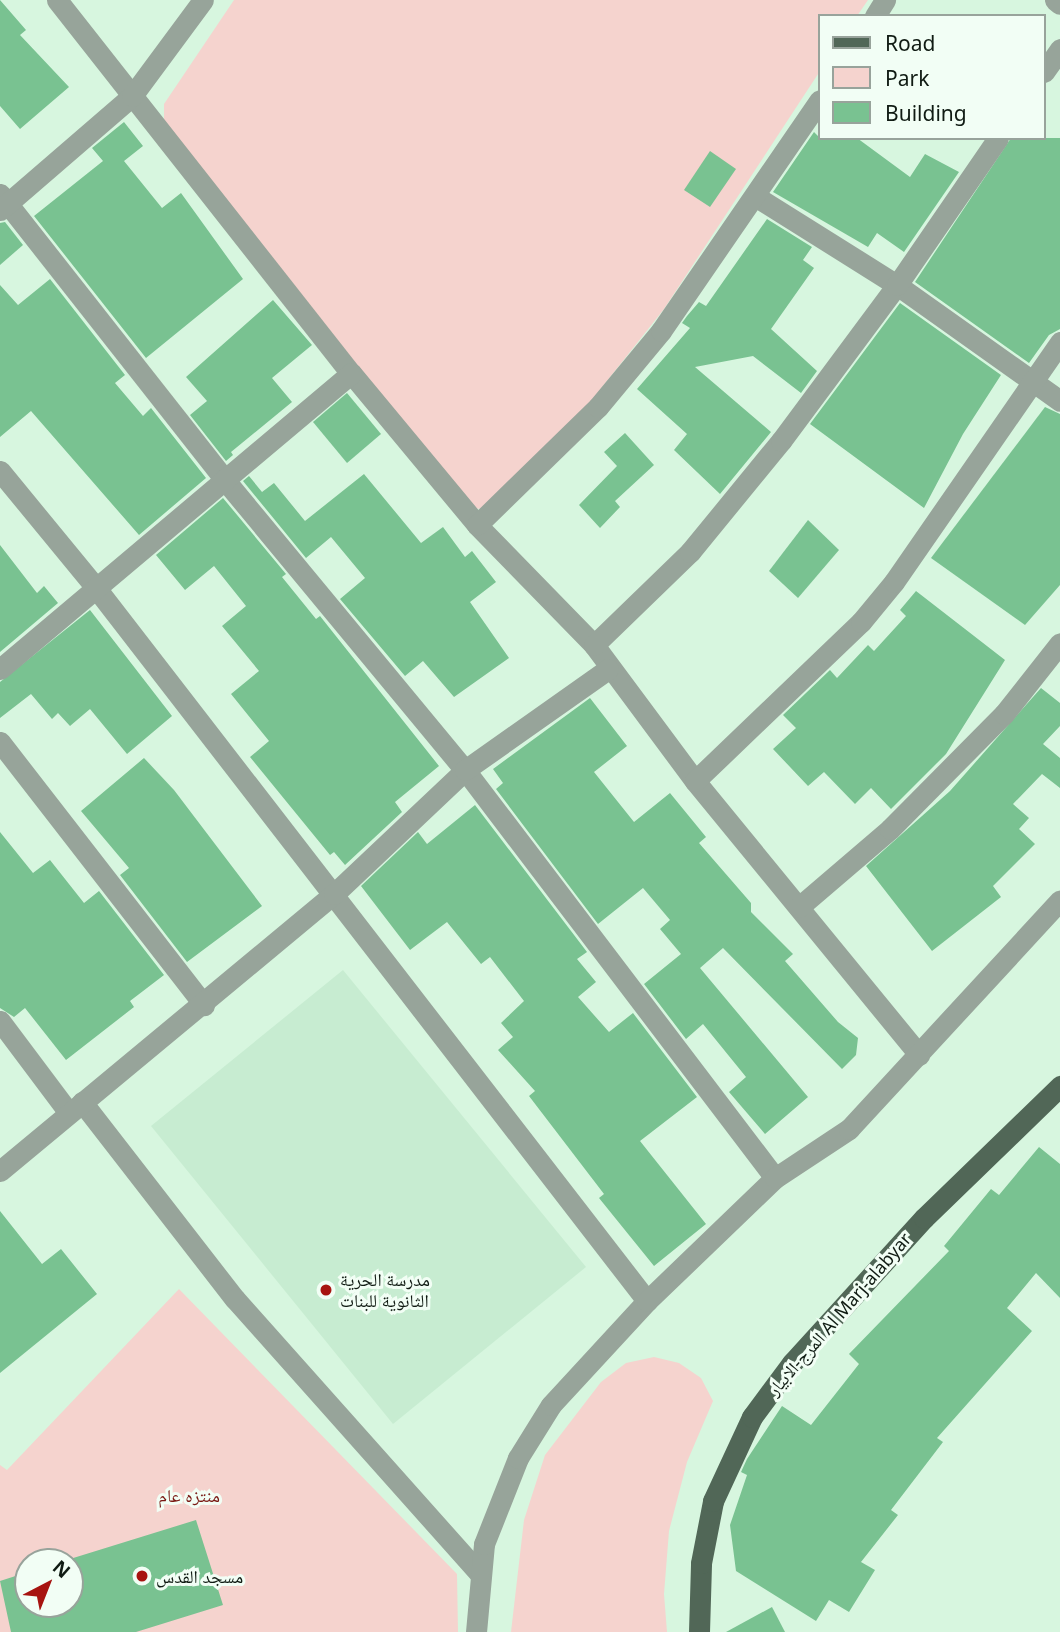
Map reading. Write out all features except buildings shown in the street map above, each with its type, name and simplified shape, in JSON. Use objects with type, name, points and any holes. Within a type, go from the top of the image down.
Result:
[{"type":"main road","name":"المرج-الابيار Al Marj-alabyar","points":[[699,1632],[701,1563],[713,1501],[752,1417],[792,1363],[924,1218],[1060,1086]]},
{"type":"street","points":[[57,0],[351,373],[477,525],[594,645],[608,668],[695,781],[919,1055]]},
{"type":"street","points":[[203,0],[132,96],[3,203],[224,479],[465,770],[775,1178]]},
{"type":"street","points":[[1055,0],[1060,4]]},
{"type":"street","points":[[1046,69],[1060,49]]},
{"type":"street","points":[[477,525],[598,407],[661,331],[818,103]]},
{"type":"street","points":[[594,645],[690,552],[897,285],[997,140]]},
{"type":"street","points":[[755,196],[897,285],[1060,401]]},
{"type":"street","points":[[695,781],[861,622],[894,582],[1060,342]]},
{"type":"street","points":[[0,669],[351,373]]},
{"type":"street","points":[[0,471],[96,588],[647,1301]]},
{"type":"street","points":[[799,907],[890,829],[1004,715],[1060,643]]},
{"type":"street","points":[[0,1171],[204,1005],[334,894],[465,770],[608,668]]},
{"type":"street","points":[[0,742],[204,1005]]},
{"type":"street","points":[[476,1632],[479,1573],[484,1544],[524,1448],[551,1405],[647,1301],[775,1178],[849,1129],[1060,900]]},
{"type":"street","points":[[0,1021],[235,1299],[479,1573]]},
{"type":"shaded area","points":[[343,970],[586,1267],[393,1424],[151,1126]]},
{"type":"green space","points":[[234,0],[868,0],[858,14],[818,14],[818,74],[664,309],[580,415],[482,509],[472,508],[164,129],[164,104]]},
{"type":"green space","name":"منتزه عام","points":[[179,1289],[457,1574],[458,1632],[0,1632],[0,1465],[7,1470]]},
{"type":"green space","points":[[654,1357],[679,1363],[701,1378],[713,1401],[687,1462],[669,1531],[664,1594],[667,1632],[511,1632],[524,1520],[545,1455],[601,1382],[626,1363]]},
{"type":"place","name":"مدرسة الحرية الثانوية للبنات","points":[[326,1290]]},
{"type":"place","name":"مسجد القدس","points":[[142,1576]]}]
